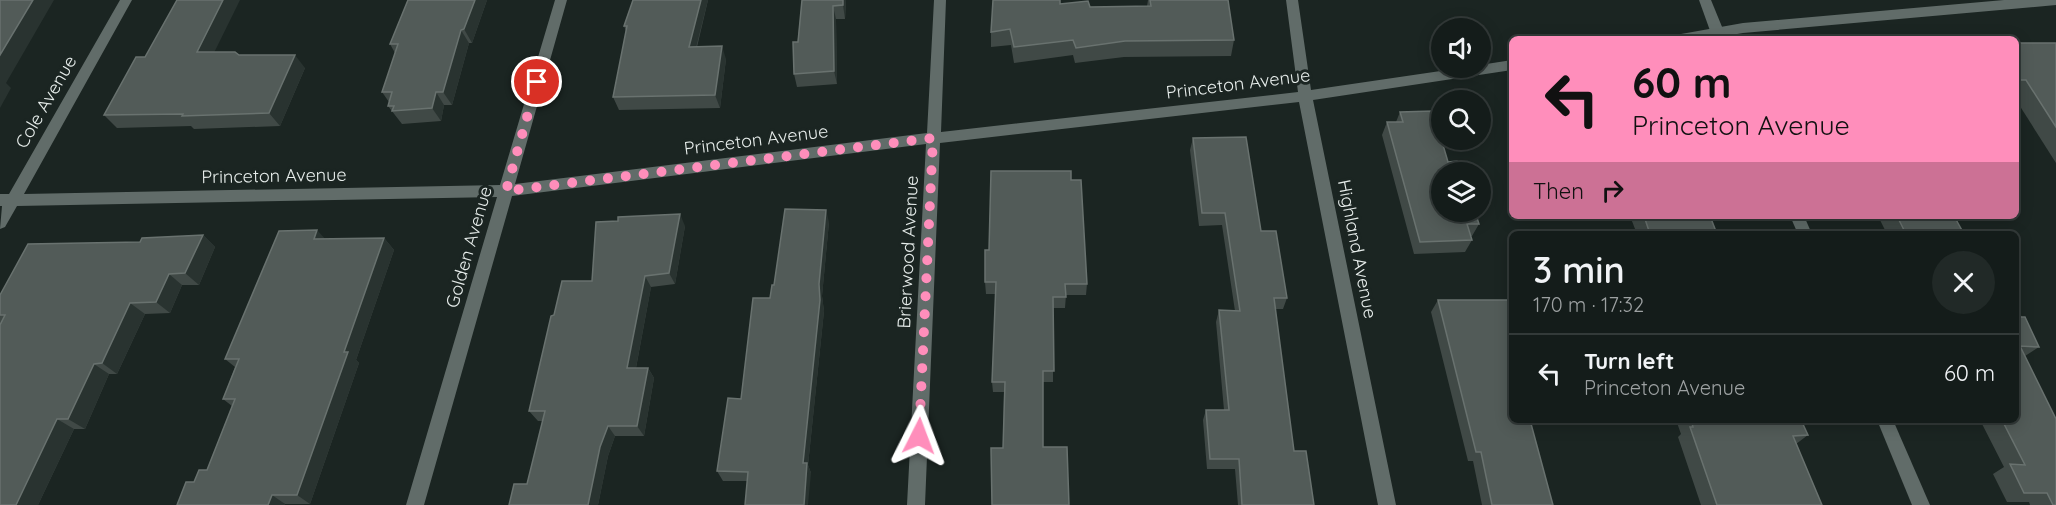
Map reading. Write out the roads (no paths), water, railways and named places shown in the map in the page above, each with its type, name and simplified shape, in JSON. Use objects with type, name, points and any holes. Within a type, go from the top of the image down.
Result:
[{"type":"street","name":"Cole Avenue","points":[[0,223],[6,200],[126,0]]},
{"type":"street","name":"Golden Avenue","points":[[415,505],[561,0]]},
{"type":"street","name":"Brierwood Avenue","points":[[915,505],[940,0]]},
{"type":"street","name":"Highland Avenue","points":[[1292,0],[1305,96],[1387,505]]},
{"type":"street","points":[[1705,0],[1719,35],[2056,0]]},
{"type":"street","name":"Princeton Avenue","points":[[6,200],[506,191],[933,138],[1305,96],[1509,65]]},
{"type":"street","points":[[1886,423],[1921,505]]}]
